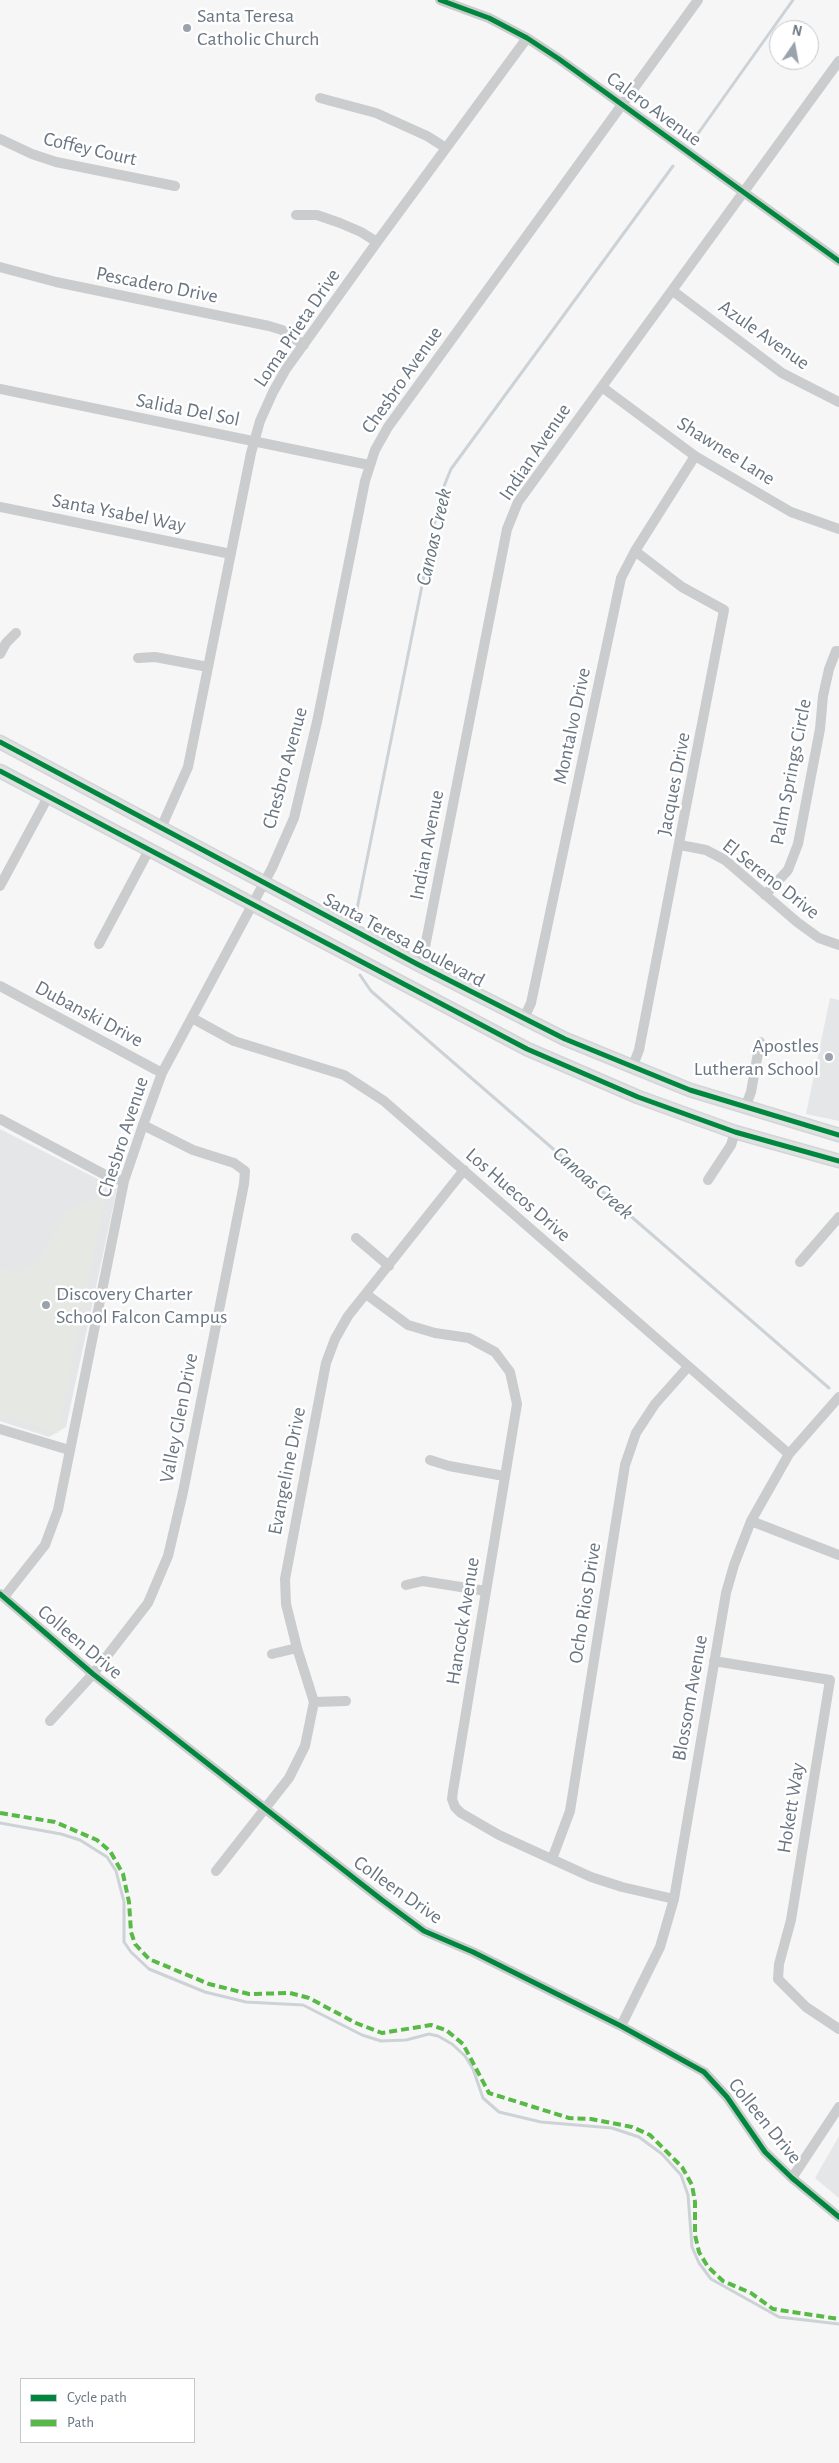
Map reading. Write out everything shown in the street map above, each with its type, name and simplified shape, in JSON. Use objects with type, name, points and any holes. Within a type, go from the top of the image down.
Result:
[{"type":"main road","name":"Santa Teresa Boulevard","points":[[0,742],[523,1020],[632,1068],[745,1108],[839,1135]]},
{"type":"main road","name":"Santa Teresa Boulevard","points":[[0,771],[527,1049],[638,1097],[735,1132],[839,1161]]},
{"type":"street","name":"Calero Avenue","points":[[440,0],[489,18],[527,38],[839,260]]},
{"type":"street","name":"Chesbro Avenue","points":[[2,1595],[45,1545],[58,1510],[124,1181],[162,1073],[253,905],[294,818],[318,722],[369,465],[388,427],[696,1]]},
{"type":"street","name":"Loma Prieta Drive","points":[[161,828],[188,767],[254,441],[273,392],[377,242],[527,38]]},
{"type":"street","name":"Indian Avenue","points":[[417,964],[425,948],[507,530],[518,502],[839,61]]},
{"type":"street","points":[[320,98],[376,113],[427,136],[446,148]]},
{"type":"street","name":"Coffey Court","points":[[0,139],[32,154],[56,162],[175,186]]},
{"type":"street","points":[[296,214],[317,215],[361,232],[377,242]]},
{"type":"street","name":"Pescadero Drive","points":[[0,267],[56,282],[269,326],[282,330],[304,345]]},
{"type":"street","name":"Azule Avenue","points":[[672,291],[782,373],[839,402]]},
{"type":"street","name":"Shawnee Lane","points":[[602,387],[695,456],[791,512],[839,529]]},
{"type":"street","name":"Salida Del Sol","points":[[0,389],[369,465]]},
{"type":"street","name":"Montalvo Drive","points":[[523,1020],[531,1002],[621,578],[634,551],[695,456]]},
{"type":"street","name":"Santa Ysabel Way","points":[[0,507],[231,554]]},
{"type":"street","name":"Jacques Drive","points":[[632,1068],[639,1050],[724,610],[682,587],[634,551]]},
{"type":"street","points":[[0,654],[6,643],[16,633]]},
{"type":"street","name":"Palm Springs Circle","points":[[765,895],[788,870],[798,844],[820,729],[823,696],[829,669],[836,651],[839,651]]},
{"type":"street","points":[[138,658],[155,657],[208,668]]},
{"type":"street","points":[[0,886],[48,797]]},
{"type":"street","name":"El Sereno Drive","points":[[680,845],[706,850],[726,860],[765,895],[819,938],[839,945]]},
{"type":"street","points":[[100,944],[149,850]]},
{"type":"street","name":"Dubanski Drive","points":[[0,986],[162,1073]]},
{"type":"street","name":"Los Huecos Drive","points":[[192,1018],[234,1041],[344,1075],[384,1101],[688,1368],[789,1454]]},
{"type":"street","points":[[745,1108],[751,1092],[760,1042]]},
{"type":"street","points":[[0,1119],[110,1178],[124,1181]]},
{"type":"street","name":"Valley Glen Drive","points":[[94,1674],[148,1603],[168,1556],[183,1492],[244,1184],[244,1171],[234,1163],[194,1150],[143,1125]]},
{"type":"street","points":[[708,1180],[730,1145],[735,1132]]},
{"type":"street","name":"Evangeline Drive","points":[[216,1870],[289,1778],[305,1746],[314,1702],[297,1648],[286,1604],[285,1579],[288,1554],[326,1363],[335,1339],[348,1316],[464,1170]]},
{"type":"street","points":[[800,1262],[839,1217]]},
{"type":"street","points":[[356,1238],[389,1266]]},
{"type":"street","name":"Hancock Avenue","points":[[366,1294],[408,1325],[435,1334],[469,1338],[495,1352],[510,1372],[517,1404],[452,1799],[455,1807],[461,1813],[499,1835],[552,1860],[622,1887],[674,1899]]},
{"type":"street","name":"Ocho Rios Drive","points":[[552,1860],[570,1811],[625,1465],[636,1433],[655,1404],[688,1368]]},
{"type":"street","name":"Blossom Avenue","points":[[621,2026],[660,1947],[674,1899],[726,1594],[751,1521],[789,1454],[839,1397]]},
{"type":"street","points":[[0,1429],[69,1450]]},
{"type":"street","points":[[430,1460],[450,1466],[504,1476]]},
{"type":"street","points":[[751,1521],[839,1554]]},
{"type":"street","points":[[406,1585],[423,1581],[486,1591]]},
{"type":"street","name":"Colleen Drive","points":[[2,1595],[94,1674],[424,1931],[472,1952],[621,2026],[704,2072],[728,2097],[765,2152],[792,2178],[839,2217]]},
{"type":"street","points":[[272,1654],[297,1648]]},
{"type":"street","name":"Hokett Way","points":[[714,1662],[830,1680],[791,1920],[779,1964],[778,1979],[806,2007],[839,2029]]},
{"type":"street","points":[[50,1721],[94,1674]]},
{"type":"street","points":[[314,1702],[346,1701]]},
{"type":"street","points":[[792,2178],[839,2107]]},
{"type":"shaded area","name":"Apostles Lutheran School","points":[[830,998],[839,1000],[839,1121],[806,1114]]},
{"type":"shaded area","name":"Discovery Charter School Falcon Campus","points":[[0,1129],[117,1189],[66,1427],[49,1437],[0,1421]]},
{"type":"shaded area","points":[[105,1196],[58,1433],[0,1414],[0,1267],[11,1273],[37,1265],[67,1211],[78,1207],[80,1204]]},
{"type":"shaded area","points":[[839,2136],[839,2198],[815,2178]]},
{"type":"waterway","name":"Canoas Creek","points":[[697,135],[793,0]]},
{"type":"waterway","name":"Canoas Creek","points":[[356,914],[440,496],[451,469],[673,166]]},
{"type":"waterway","name":"Canoas Creek","points":[[360,975],[371,991],[829,1388]]},
{"type":"waterway","points":[[0,1823],[61,1834],[80,1840],[107,1857],[116,1871],[124,1902],[124,1942],[131,1952],[149,1969],[205,1992],[246,2002],[303,2005],[362,2035],[381,2041],[406,2040],[429,2034],[438,2036],[452,2044],[465,2056],[473,2069],[483,2098],[499,2112],[541,2122],[612,2128],[639,2137],[662,2154],[681,2175],[688,2195],[692,2247],[699,2263],[711,2279],[779,2317],[839,2324]]},
{"type":"marked path","points":[[0,1813],[55,1822],[97,1840],[110,1851],[123,1874],[129,1902],[131,1932],[135,1944],[149,1959],[209,1984],[249,1994],[290,1993],[309,1998],[356,2023],[382,2033],[431,2025],[446,2030],[463,2044],[489,2093],[569,2118],[591,2119],[632,2127],[650,2135],[682,2167],[692,2185],[695,2202],[695,2235],[699,2252],[708,2267],[723,2281],[751,2293],[773,2309],[839,2319]]},
{"type":"cycle path","points":[[440,0],[489,18],[527,38],[559,59],[839,261]]},
{"type":"cycle path","points":[[0,742],[417,964],[565,1039],[690,1090],[839,1135]]},
{"type":"cycle path","points":[[0,771],[527,1049],[638,1097],[735,1132],[839,1161]]},
{"type":"cycle path","points":[[0,1594],[93,1674],[424,1931],[473,1952],[621,2026],[704,2072],[727,2097],[765,2152],[792,2178],[839,2217]]},
{"type":"place","name":"Santa Teresa Catholic Church","points":[[187,28]]},
{"type":"place","name":"Apostles Lutheran School","points":[[829,1057]]},
{"type":"place","name":"Discovery Charter School Falcon Campus","points":[[46,1305]]}]
